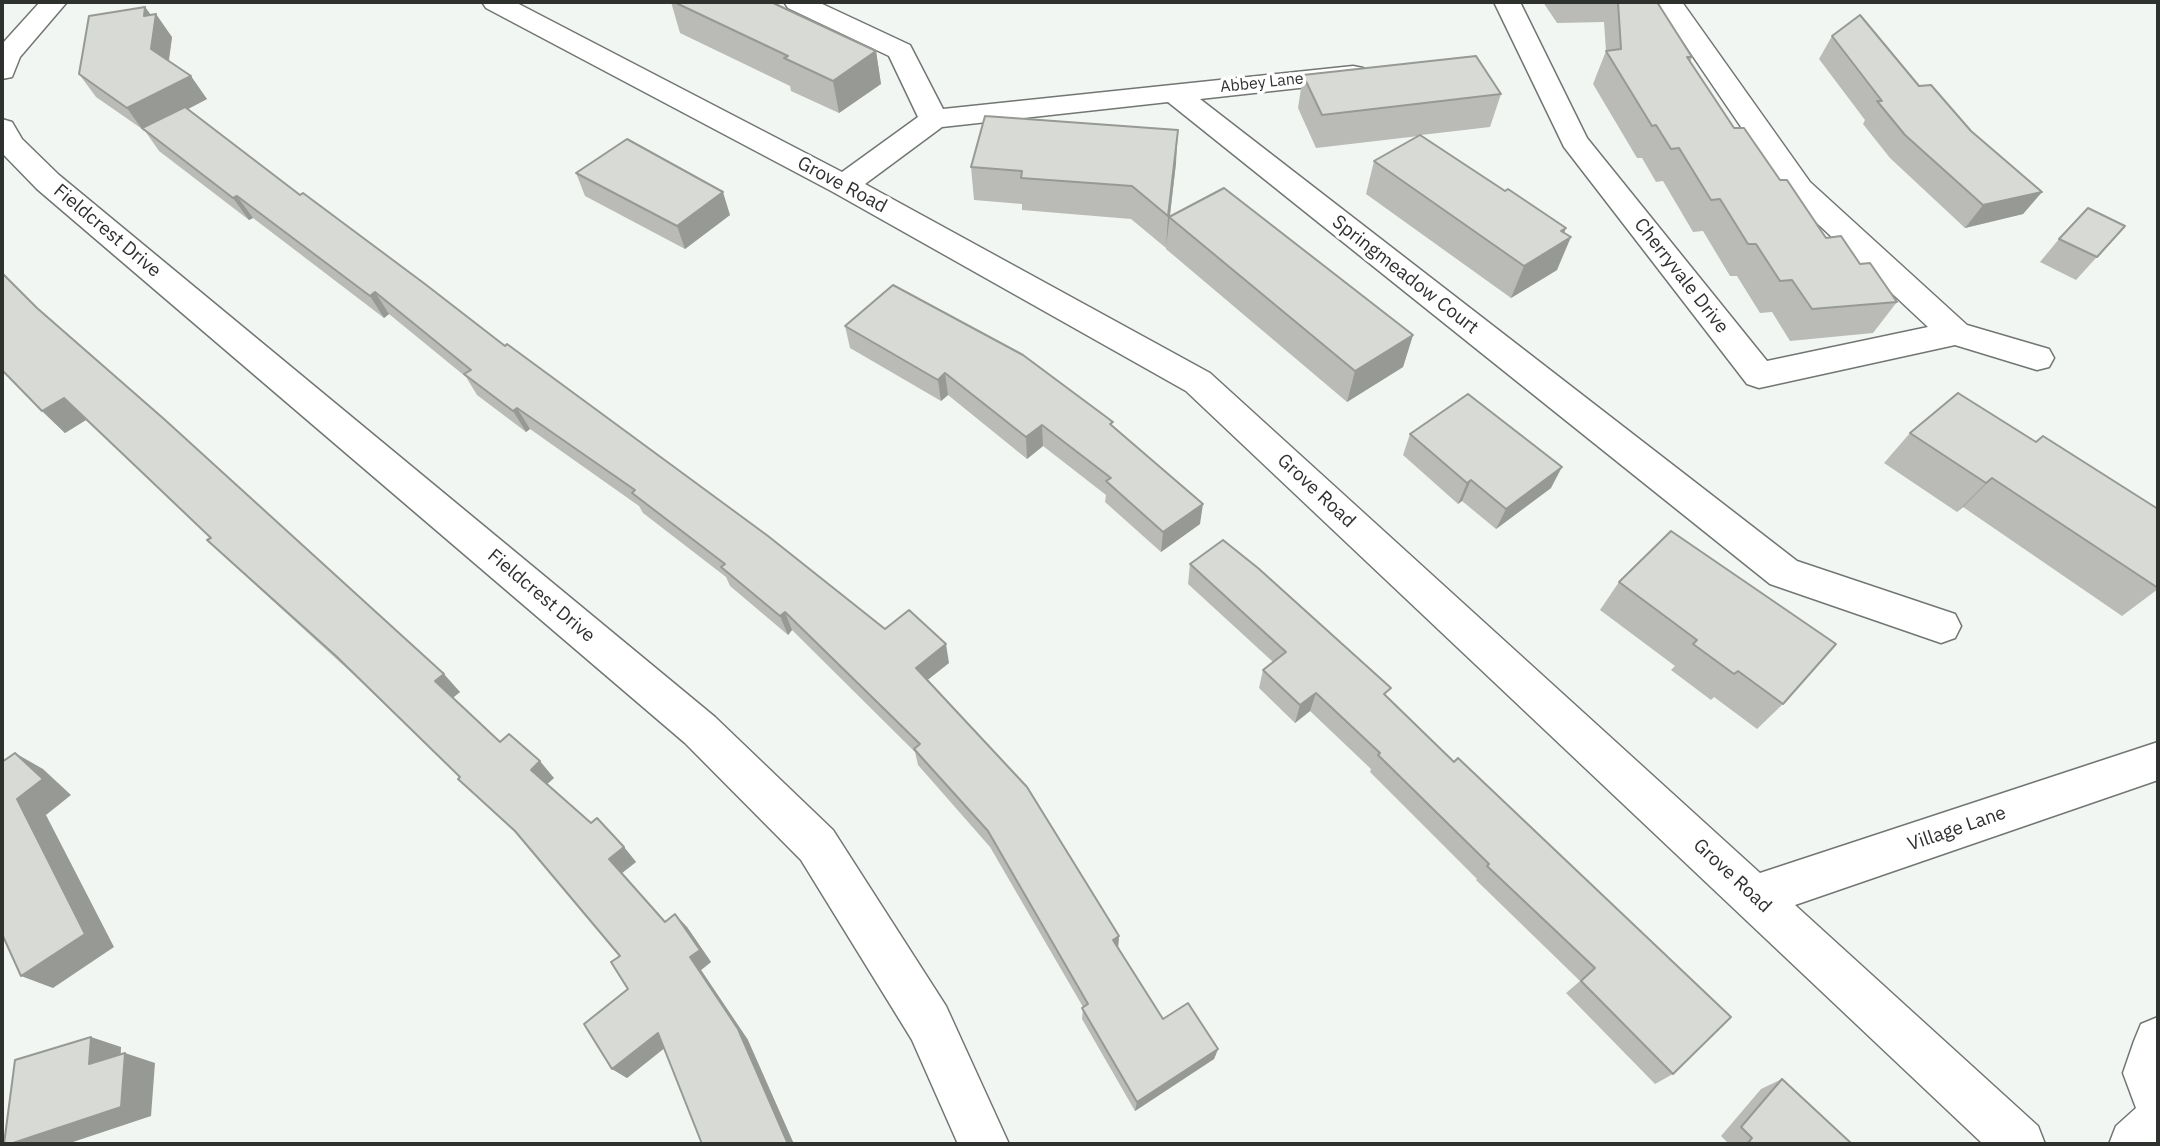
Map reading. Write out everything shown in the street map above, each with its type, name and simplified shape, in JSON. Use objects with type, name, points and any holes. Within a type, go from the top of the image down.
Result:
[{"type":"street","points":[[2,71],[7,55],[54,2]]},
{"type":"street","name":"Grove Road","points":[[495,2],[844,186],[1198,382],[2020,1144]]},
{"type":"street","points":[[797,2],[900,51],[934,119]]},
{"type":"street","name":"Cherryvale Drive","points":[[1507,2],[1574,141],[1759,375],[1955,333]]},
{"type":"street","name":"Cherryvale Drive","points":[[1669,2],[1799,189],[1955,333],[2037,358]]},
{"type":"street","name":"Abbey Lane","points":[[1173,92],[1379,71]]},
{"type":"street","points":[[844,186],[934,119],[1173,92]]},
{"type":"street","name":"Springmeadow Court","points":[[1173,92],[1784,573],[1941,626]]},
{"type":"street","name":"Fieldcrest Drive","points":[[2,128],[9,144],[48,182],[700,730],[817,845],[929,1023],[984,1144]]},
{"type":"street","name":"Village Lane","points":[[1755,897],[2158,761]]},
{"type":"street","points":[[2158,1041],[2148,1073],[2158,1101]]},
{"type":"street","points":[[2134,1144],[2158,1122]]},
{"type":"building","points":[[674,2],[771,2],[876,51],[833,81],[784,58],[788,56]]},
{"type":"building","points":[[1618,2],[1657,2],[1692,57],[1687,57],[1734,128],[1744,128],[1780,180],[1787,180],[1826,238],[1841,236],[1860,264],[1870,263],[1897,302],[1812,309],[1792,280],[1780,281],[1756,244],[1748,244],[1720,199],[1711,200],[1679,148],[1671,149],[1656,125],[1652,126],[1606,51],[1621,49]]},
{"type":"building","points":[[145,7],[144,16],[156,14],[151,49],[191,76],[127,108],[79,74],[89,16]]},
{"type":"building","points":[[1860,15],[1919,86],[1931,85],[1971,131],[2042,192],[1983,205],[1905,135],[1877,101],[1882,101],[1832,36]]},
{"type":"building","points":[[1476,56],[1501,94],[1322,115],[1303,75]]},
{"type":"building","points":[[185,107],[505,346],[507,344],[768,536],[885,629],[909,610],[946,644],[916,668],[1027,787],[1119,936],[1113,940],[1163,1019],[1188,1003],[1218,1049],[1137,1102],[1082,1008],[1088,1004],[988,831],[914,749],[920,744],[785,612],[780,616],[721,567],[725,564],[632,493],[635,490],[517,408],[513,411],[464,374],[471,370],[375,292],[370,296],[237,196],[233,198],[142,128]]},
{"type":"building","points":[[985,116],[1178,130],[1168,216],[1132,186],[1021,178],[1022,171],[971,167]]},
{"type":"building","points":[[1420,135],[1566,228],[1561,231],[1571,237],[1524,266],[1374,161]]},
{"type":"building","points":[[627,139],[723,192],[677,226],[576,173]]},
{"type":"building","points":[[1224,188],[1413,335],[1355,371],[1169,217]]},
{"type":"building","points":[[2088,208],[2125,226],[2097,257],[2059,239]]},
{"type":"building","points":[[2,273],[37,308],[164,419],[444,674],[435,681],[500,742],[509,734],[540,761],[531,770],[591,823],[597,818],[624,847],[609,859],[665,922],[675,914],[700,950],[690,957],[738,1029],[788,1144],[702,1144],[658,1033],[612,1069],[584,1024],[628,989],[611,962],[620,956],[515,831],[458,779],[460,777],[336,656],[207,540],[211,538],[64,398],[42,411],[2,370]]},
{"type":"building","points":[[893,285],[1023,355],[1113,422],[1110,424],[1203,504],[1163,532],[1106,481],[1111,478],[1042,425],[1026,437],[945,373],[938,380],[845,326]]},
{"type":"building","points":[[1958,393],[2036,442],[2043,436],[2158,509],[2158,588],[1992,478],[1986,483],[1910,433]]},
{"type":"building","points":[[1468,394],[1562,467],[1506,509],[1471,480],[1467,483],[1410,434]]},
{"type":"building","points":[[1671,531],[1836,644],[1783,704],[1738,671],[1734,674],[1693,644],[1697,640],[1619,582]]},
{"type":"building","points":[[1223,540],[1258,568],[1391,688],[1384,694],[1454,762],[1458,758],[1731,1017],[1673,1074],[1581,981],[1595,968],[1487,866],[1489,864],[1378,755],[1380,753],[1316,693],[1300,705],[1263,670],[1286,652],[1190,564]]},
{"type":"building","points":[[15,753],[43,779],[17,799],[85,934],[21,976],[2,934],[2,762]]},
{"type":"building","points":[[91,1037],[89,1064],[125,1053],[121,1107],[4,1144],[15,1060]]},
{"type":"building","points":[[1782,1079],[1852,1144],[1747,1144],[1752,1138],[1741,1127]]}]
